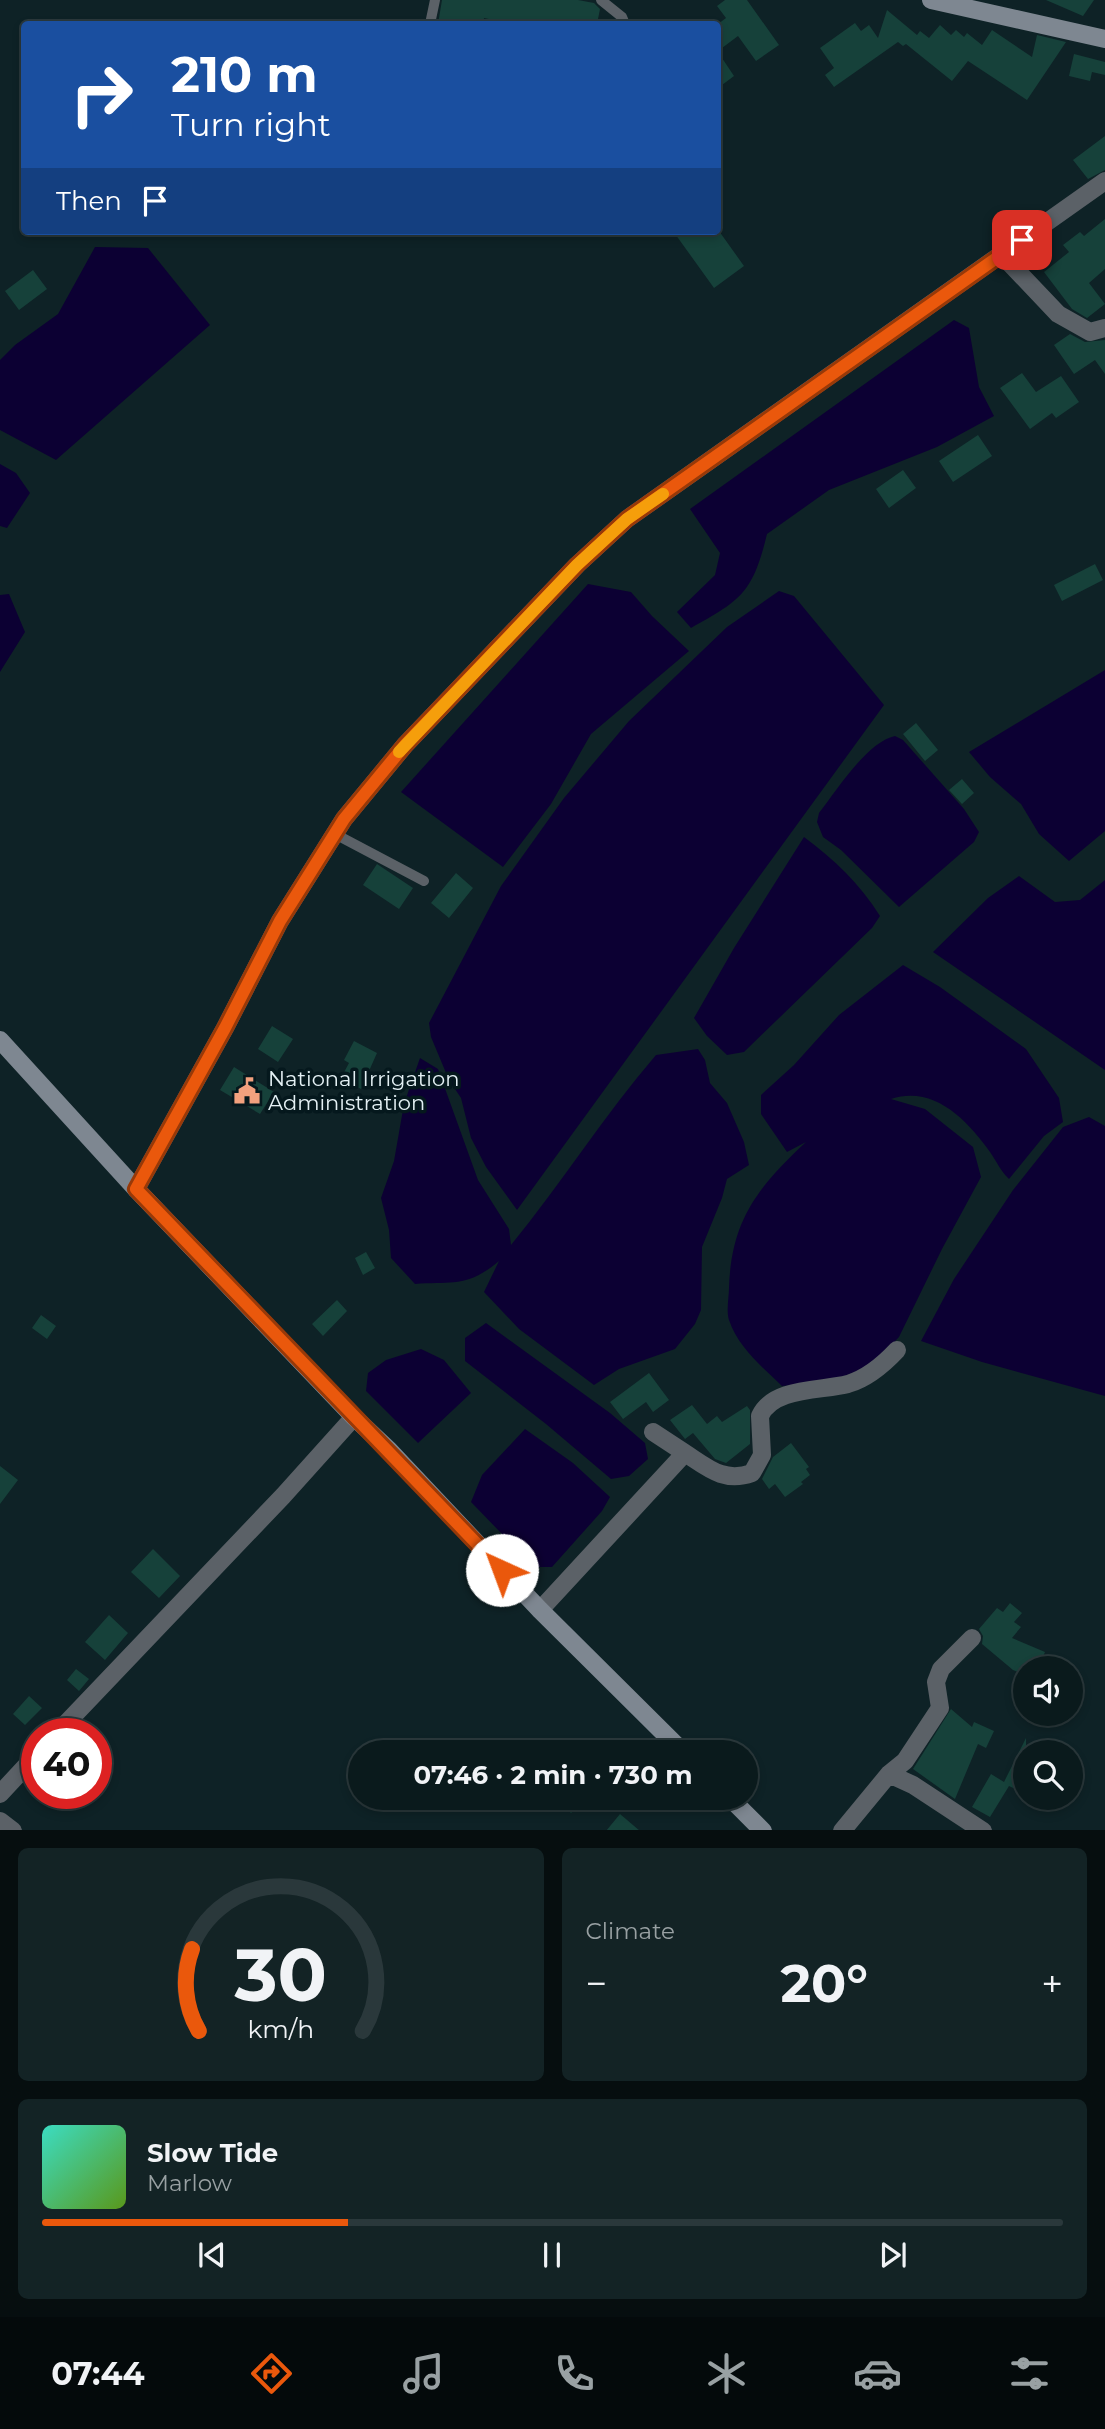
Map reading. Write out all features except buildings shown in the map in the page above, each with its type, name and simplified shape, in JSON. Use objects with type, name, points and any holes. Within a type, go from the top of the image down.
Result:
[{"type":"street","points":[[931,0],[1105,39]]},
{"type":"street","points":[[136,1189],[225,1028],[280,921],[335,834],[405,745],[577,565],[627,519],[1105,180]]},
{"type":"street","points":[[1002,255],[1058,314],[1090,332],[1105,328]]},
{"type":"street","points":[[0,1040],[136,1189],[354,1417],[388,1449],[540,1610],[671,1740]]},
{"type":"street","points":[[653,1432],[720,1475],[733,1478],[752,1473],[762,1455],[760,1416],[770,1403],[794,1392],[858,1380],[873,1372],[897,1350]]},
{"type":"street","points":[[71,1718],[283,1496],[354,1417]]},
{"type":"street","points":[[540,1610],[685,1453]]},
{"type":"street","points":[[842,1830],[889,1774],[905,1761],[935,1718],[940,1708],[936,1682],[942,1669],[972,1639]]},
{"type":"street","points":[[0,1794],[21,1771]]},
{"type":"street","points":[[889,1774],[913,1785],[983,1830]]},
{"type":"street","points":[[742,1810],[763,1830]]},
{"type":"street","points":[[0,1821],[13,1830]]},
{"type":"lane","points":[[431,21],[435,0]]},
{"type":"lane","points":[[601,0],[624,21]]},
{"type":"lane","points":[[335,834],[424,881]]},
{"type":"shaded area","points":[[95,247],[148,248],[210,325],[56,460],[0,430],[0,360],[15,345],[58,314]]},
{"type":"shaded area","points":[[954,320],[969,328],[979,387],[994,416],[937,447],[829,490],[767,534],[756,569],[743,592],[722,610],[691,628],[677,612],[715,575],[720,553],[690,509]]},
{"type":"shaded area","points":[[0,464],[16,473],[30,493],[7,528],[0,526]]},
{"type":"shaded area","points":[[588,584],[631,592],[689,651],[591,734],[551,804],[503,867],[401,792]]},
{"type":"shaded area","points":[[779,591],[794,596],[884,705],[517,1210],[486,1167],[471,1138],[461,1098],[449,1080],[431,1037],[429,1023],[501,886],[564,798],[629,721],[727,627]]},
{"type":"shaded area","points":[[9,594],[25,632],[0,672],[0,595]]},
{"type":"shaded area","points":[[1105,670],[1105,831],[1069,861],[1039,834],[1021,804],[990,777],[969,752]]},
{"type":"shaded area","points":[[895,736],[903,740],[964,809],[979,832],[974,842],[899,907],[841,850],[823,837],[817,822],[819,813],[863,757],[884,740]]},
{"type":"shaded area","points":[[804,837],[846,873],[880,916],[872,928],[744,1052],[727,1055],[707,1036],[694,1018],[734,948]]},
{"type":"shaded area","points":[[1019,876],[1055,902],[1080,900],[1105,880],[1105,1070],[933,952],[988,898]]},
{"type":"shaded area","points":[[903,965],[940,987],[1026,1049],[1059,1098],[1063,1122],[1044,1136],[1009,1179],[971,1128],[948,1108],[921,1097],[891,1099],[925,1109],[973,1147],[981,1177],[899,1337],[871,1366],[831,1381],[782,1386],[744,1348],[733,1330],[728,1312],[735,1243],[750,1206],[774,1174],[806,1142],[787,1152],[761,1114],[761,1095],[794,1065],[839,1015]]},
{"type":"shaded area","points":[[698,1049],[705,1060],[710,1083],[727,1103],[744,1142],[749,1165],[727,1179],[702,1247],[701,1310],[695,1324],[675,1349],[619,1369],[594,1385],[519,1329],[484,1292],[499,1261],[478,1276],[459,1282],[415,1284],[391,1258],[389,1230],[381,1198],[394,1161],[404,1104],[420,1058],[438,1069],[478,1180],[509,1229],[511,1245],[618,1101],[656,1055]]},
{"type":"shaded area","points":[[1089,1117],[1105,1126],[1105,1396],[982,1362],[921,1341],[954,1279],[1013,1190],[1063,1127]]},
{"type":"shaded area","points":[[486,1323],[610,1413],[645,1443],[648,1459],[629,1476],[611,1479],[465,1361],[465,1338]]},
{"type":"shaded area","points":[[421,1349],[444,1360],[471,1393],[418,1443],[366,1391],[368,1373],[386,1360]]},
{"type":"shaded area","points":[[525,1429],[573,1463],[610,1497],[602,1511],[552,1567],[534,1567],[471,1502],[482,1475]]},
{"type":"slow traffic","points":[[399,752],[577,565],[627,519],[663,494]]},
{"type":"place","name":"National Irrigation Administration","points":[[247,1091]]},
{"type":"route","points":[[502,1570],[136,1189],[225,1028],[280,921],[344,819],[405,745],[577,565],[627,519],[1022,240]]}]
